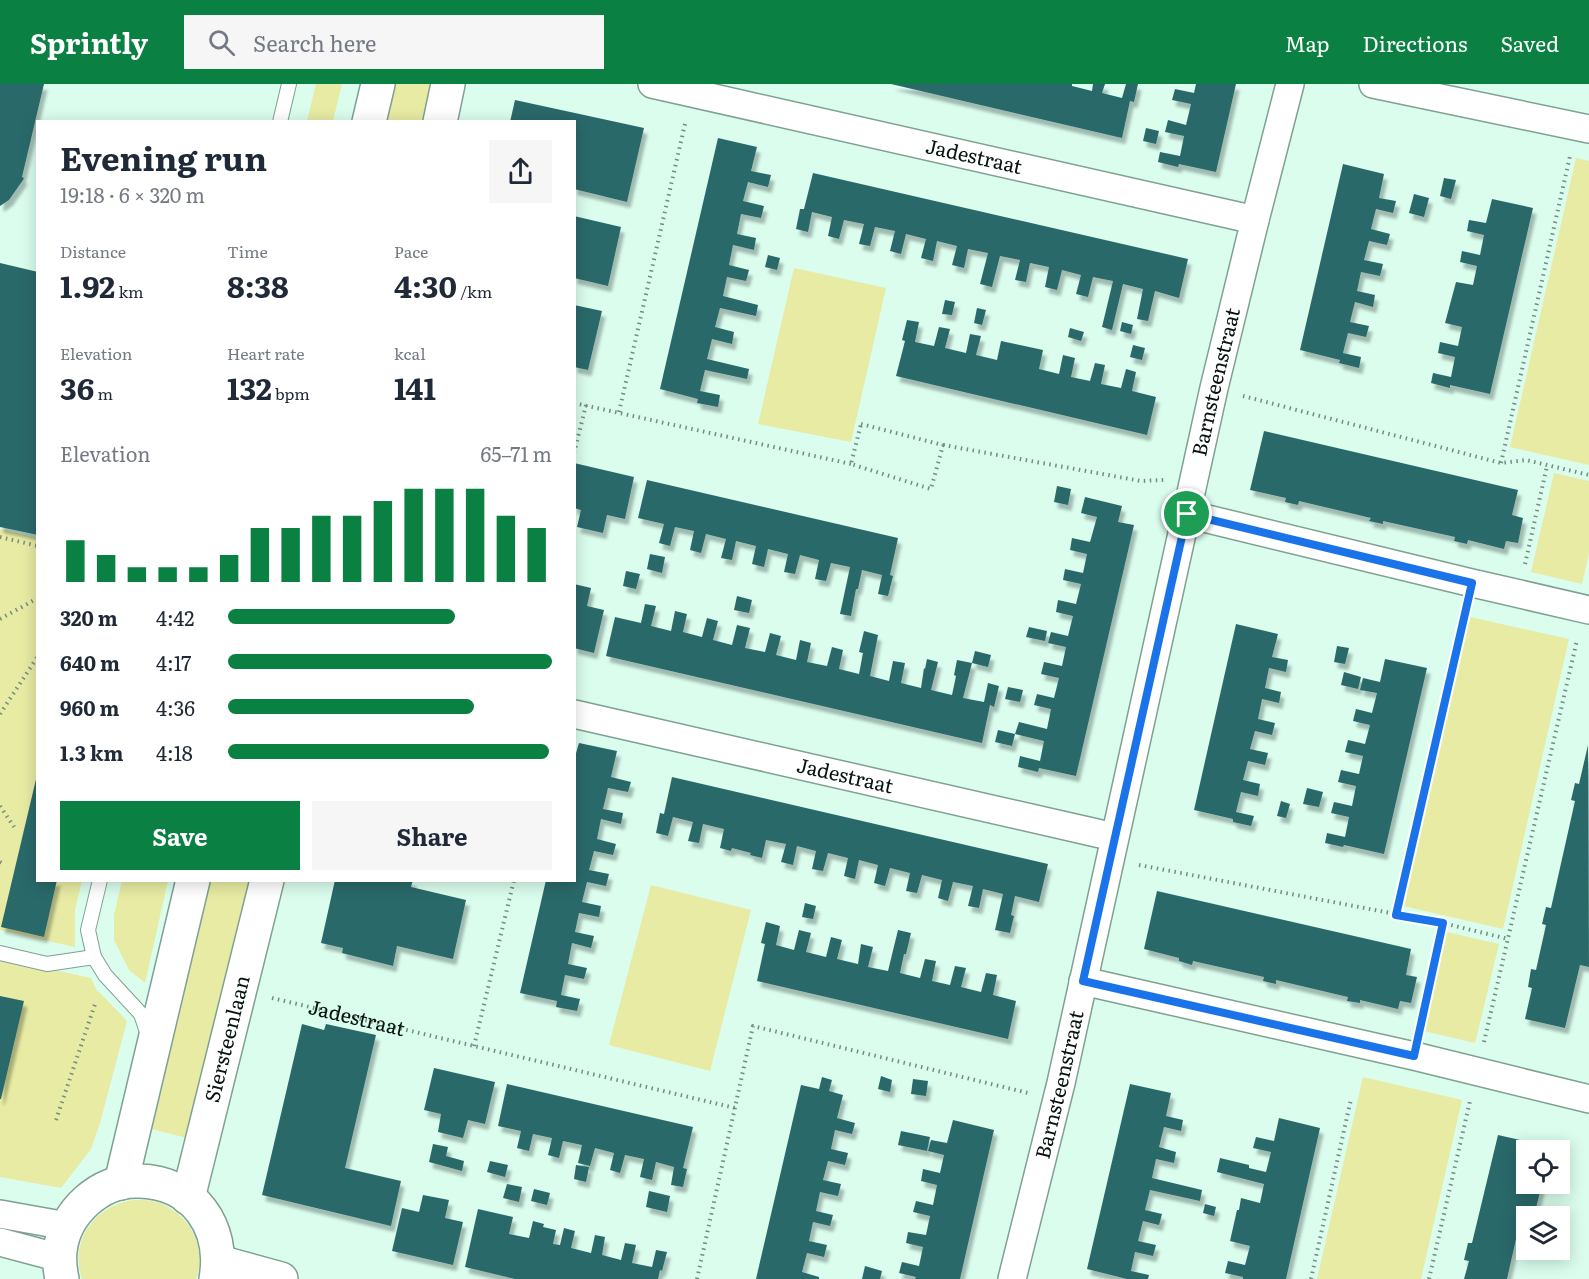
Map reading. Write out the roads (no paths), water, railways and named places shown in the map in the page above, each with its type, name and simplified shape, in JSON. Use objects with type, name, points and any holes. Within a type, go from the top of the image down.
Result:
[{"type":"main road","points":[[369,120],[378,84]]},
{"type":"main road","points":[[440,120],[448,84]]},
{"type":"main road","points":[[121,1183],[193,882]]},
{"type":"main road","name":"Siersteenlaan","points":[[188,1198],[266,882]]},
{"type":"main road","points":[[61,1269],[60,1250],[67,1226],[80,1207],[92,1196],[106,1188],[137,1180],[169,1186],[188,1198],[206,1216],[218,1246],[218,1271],[281,1279]]},
{"type":"street","name":"Jadestraat","points":[[652,84],[1254,220]]},
{"type":"street","name":"Barnsteenstraat","points":[[1012,1279],[1057,1100],[1214,388],[1254,220],[1290,84]]},
{"type":"street","points":[[1372,84],[1583,128]]},
{"type":"street","points":[[1187,514],[1587,609]]},
{"type":"street","name":"Jadestraat","points":[[576,714],[1112,848]]},
{"type":"street","points":[[1083,981],[1414,1056],[1589,1099]]},
{"type":"street","points":[[0,1214],[67,1226]]},
{"type":"street","points":[[0,1242],[61,1269]]},
{"type":"lane","points":[[280,120],[289,84]]},
{"type":"lane","points":[[100,882],[88,930],[94,957],[105,975],[141,1014],[154,1051]]},
{"type":"lane","points":[[0,953],[47,964],[94,957]]}]
